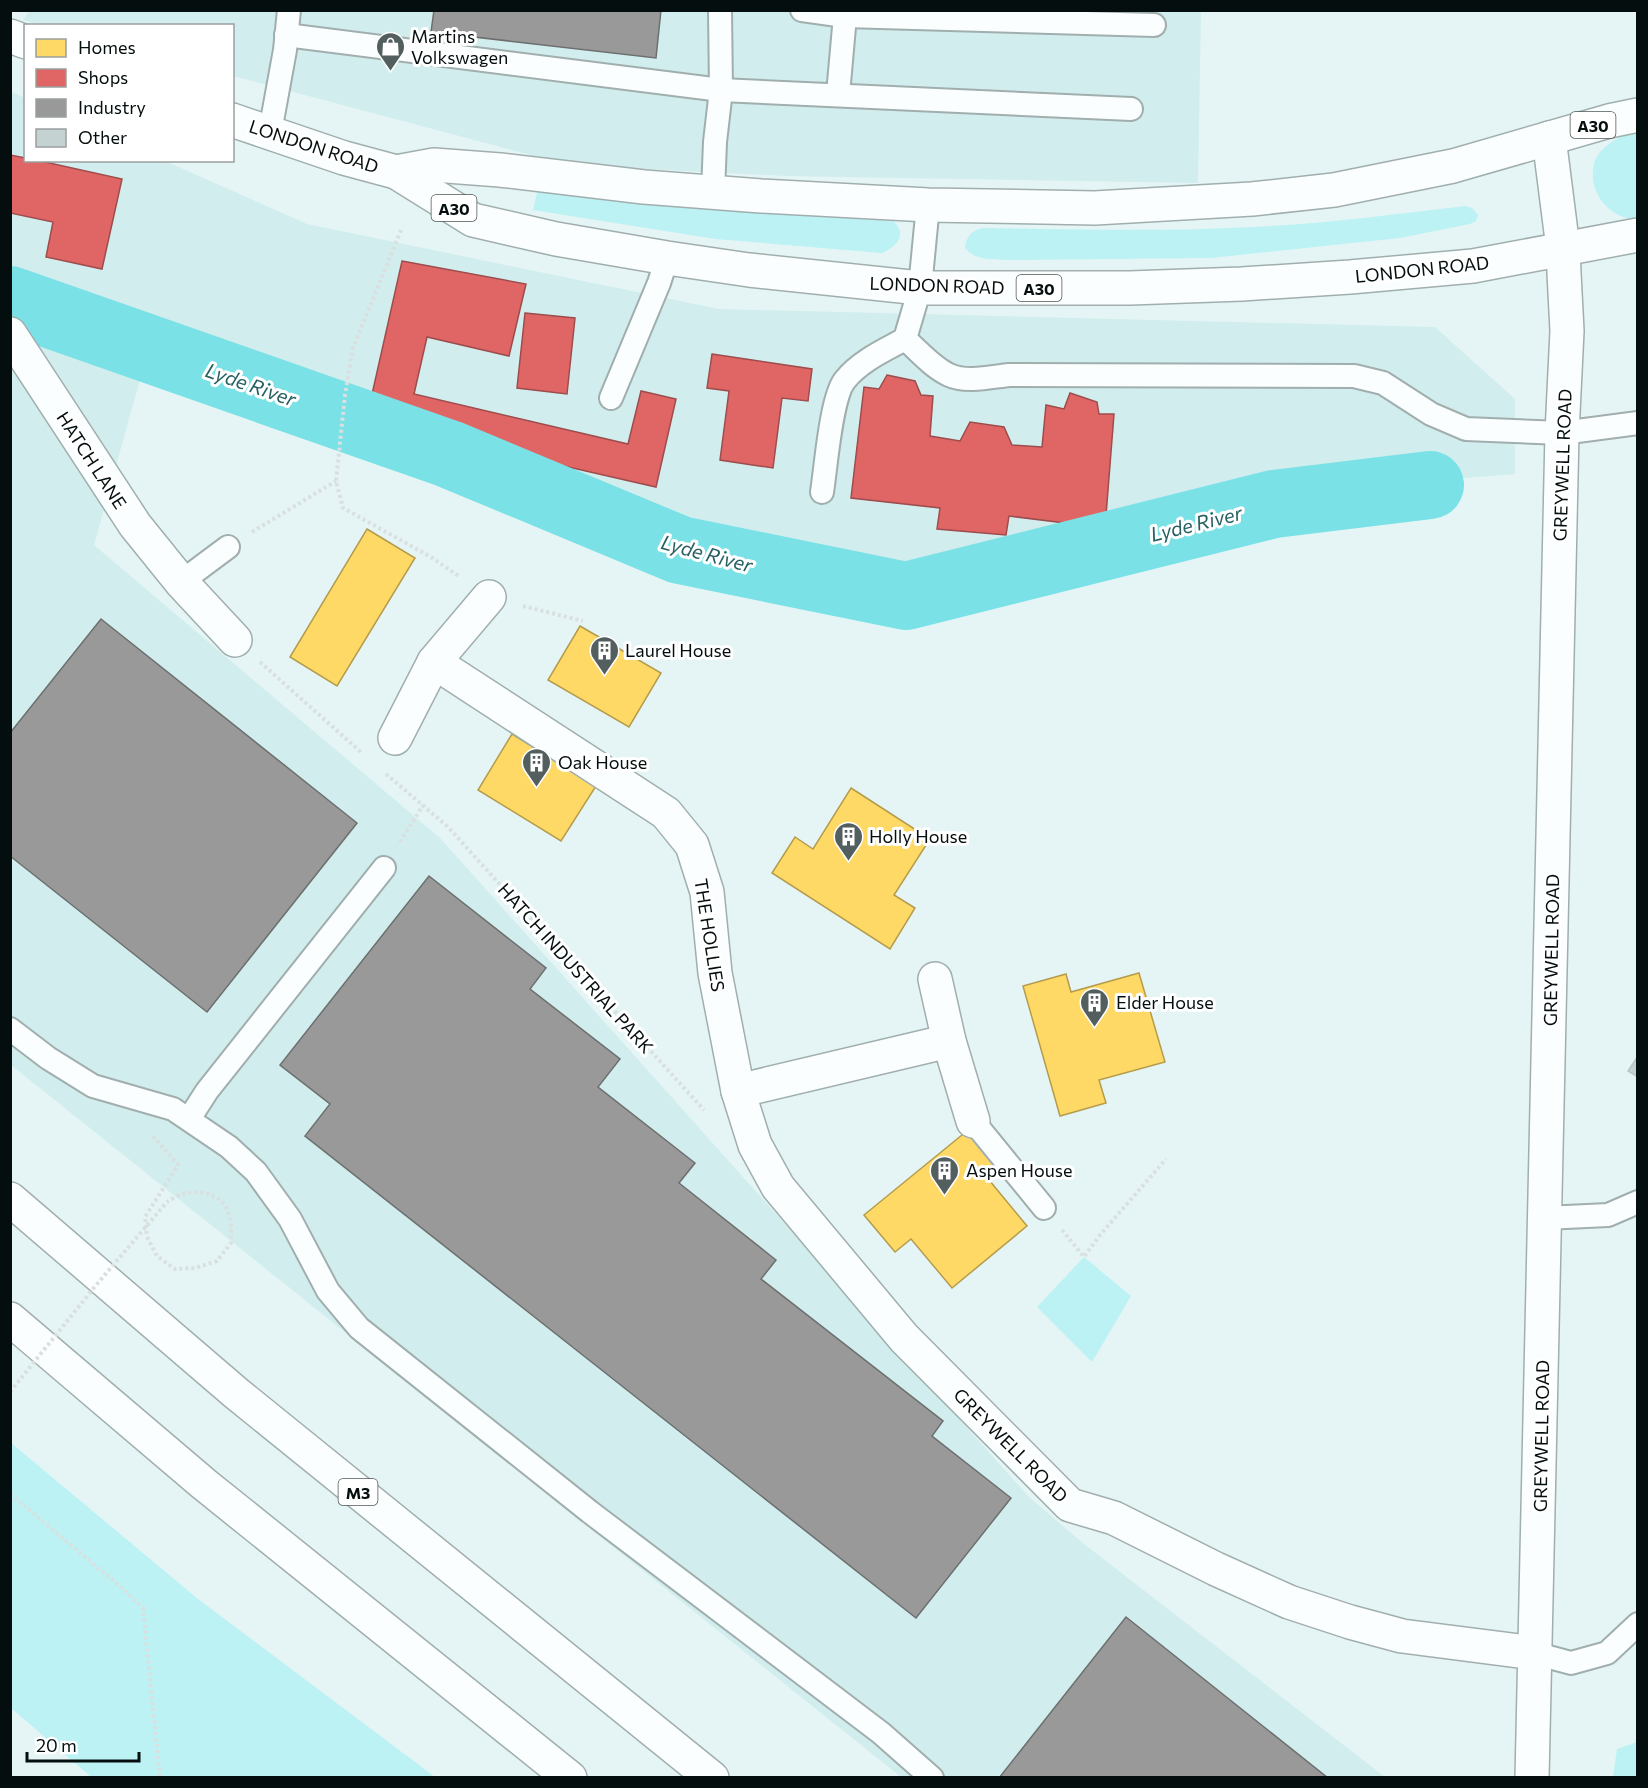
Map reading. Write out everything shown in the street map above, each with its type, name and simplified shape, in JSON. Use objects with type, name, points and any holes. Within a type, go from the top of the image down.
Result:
[{"type":"main road","name":"LONDON ROAD","points":[[396,172],[434,165],[714,192],[928,205],[1095,208],[1334,190],[1453,166],[1609,121],[1638,115]]},
{"type":"main road","name":"LONDON ROAD","points":[[234,121],[344,158],[396,172],[473,220],[578,243],[667,258],[749,270],[920,288],[1118,288],[1242,284],[1473,266],[1638,235]]},
{"type":"main road","name":"GREYWELL ROAD","points":[[1532,1778],[1562,433],[1567,331],[1563,248],[1549,138]]},
{"type":"main road","name":"HATCH LANE","points":[[13,344],[135,525],[181,582],[235,640]]},
{"type":"main road","points":[[395,738],[434,662],[489,597]]},
{"type":"main road","name":"THE HOLLIES","points":[[434,662],[666,813],[692,845],[707,892],[716,973],[738,1091],[755,1145]]},
{"type":"main road","points":[[935,979],[949,1041],[973,1121]]},
{"type":"main road","points":[[738,1091],[949,1041]]},
{"type":"main road","name":"GREYWELL ROAD","points":[[755,1145],[778,1187],[904,1338],[1070,1505],[1114,1518],[1288,1602],[1350,1622],[1402,1636],[1534,1653]]},
{"type":"main road","name":"M3","points":[[10,1199],[236,1393],[712,1778]]},
{"type":"main road","points":[[10,1319],[204,1484],[570,1778]]},
{"type":"lane","points":[[270,132],[289,10]]},
{"type":"lane","points":[[714,192],[715,142],[721,90],[720,10]]},
{"type":"lane","points":[[802,10],[845,16],[1154,25]]},
{"type":"lane","points":[[838,94],[845,16]]},
{"type":"lane","points":[[286,35],[721,90],[1131,109]]},
{"type":"lane","points":[[822,492],[836,396],[844,380],[868,360],[905,339],[920,288],[928,205]]},
{"type":"lane","points":[[611,398],[659,283],[667,258]]},
{"type":"lane","points":[[905,339],[932,363],[950,375],[972,378],[1009,375],[1354,376],[1383,383],[1431,414],[1466,429],[1562,433],[1638,423]]},
{"type":"lane","points":[[181,582],[228,547]]},
{"type":"lane","points":[[189,1119],[207,1091],[384,868]]},
{"type":"lane","points":[[10,1029],[48,1058],[93,1086],[173,1109],[229,1147],[256,1172],[290,1219],[328,1291],[359,1328],[590,1512],[881,1733],[932,1778]]},
{"type":"lane","points":[[973,1121],[1044,1208]]},
{"type":"lane","points":[[1545,1218],[1608,1215],[1638,1202]]},
{"type":"lane","points":[[1534,1653],[1571,1663],[1607,1653],[1638,1624]]},
{"type":"path","points":[[401,230],[353,348],[345,395],[336,482],[343,508],[431,557],[489,597],[583,621]]},
{"type":"path","points":[[228,547],[336,482]]},
{"type":"path","points":[[235,640],[368,759]]},
{"type":"path","name":"HATCH INDUSTRIAL PARK","points":[[384,772],[447,826],[710,1116]]},
{"type":"path","points":[[384,868],[423,805]]},
{"type":"path","points":[[1044,1208],[1084,1257],[1100,1235],[1166,1159]]},
{"type":"path","points":[[10,1392],[98,1284],[167,1202],[176,1196],[202,1191],[219,1198],[229,1212],[231,1243],[217,1261],[195,1268],[175,1269],[157,1256],[147,1237],[145,1218],[178,1165]]},
{"type":"path","points":[[10,1494],[143,1608],[160,1778]]},
{"type":"shaded area","points":[[30,10],[1201,11],[1198,183],[785,176],[568,165],[234,76],[234,24],[37,24],[23,20]]},
{"type":"shaded area","points":[[10,91],[24,98],[24,162],[167,162],[307,224],[719,309],[1435,327],[1515,399],[1515,474],[1248,495],[917,564],[699,534],[151,340],[94,545],[440,838],[1029,1497],[1084,1544],[1385,1777],[901,1777],[11,1065]]},
{"type":"shaded area","points":[[1637,131],[1637,219],[1618,215],[1603,202],[1597,194],[1593,174],[1596,158],[1605,147],[1618,138]]},
{"type":"shaded area","points":[[540,189],[700,206],[893,221],[900,235],[896,244],[882,253],[715,239],[533,210]]},
{"type":"shaded area","points":[[1466,206],[1472,208],[1478,215],[1476,221],[1470,224],[1400,238],[1211,258],[996,260],[979,257],[965,248],[970,235],[982,228],[1218,229],[1333,221]]},
{"type":"shaded area","points":[[1084,1257],[1131,1296],[1092,1362],[1037,1307]]},
{"type":"shaded area","points":[[10,1442],[198,1599],[435,1777],[91,1777],[11,1708]]},
{"type":"shaded area","points":[[1637,1742],[1637,1777],[1613,1777],[1617,1749]]},
{"type":"building: Homes","points":[[367,529],[415,558],[337,686],[290,657]]},
{"type":"building: Homes","name":"Laurel House","points":[[580,626],[661,673],[629,727],[548,680]]},
{"type":"building: Homes","name":"Oak House","points":[[512,734],[596,786],[561,841],[478,790]]},
{"type":"building: Homes","name":"Holly House","points":[[851,788],[930,839],[894,895],[915,908],[890,949],[772,873],[795,837],[813,849]]},
{"type":"building: Homes","name":"Elder House","points":[[1139,973],[1165,1062],[1099,1080],[1106,1103],[1060,1116],[1023,986],[1066,974],[1071,992]]},
{"type":"building: Homes","name":"Aspen House","points":[[973,1126],[1003,1161],[985,1175],[1027,1226],[952,1288],[911,1239],[895,1252],[864,1215]]},
{"type":"building: Shops","points":[[10,155],[24,158],[24,162],[45,162],[122,179],[102,269],[46,257],[53,222],[10,213]]},
{"type":"building: Shops","points":[[402,261],[526,284],[509,356],[427,337],[414,394],[628,444],[641,391],[676,399],[656,487],[366,421]]},
{"type":"building: Shops","points":[[525,313],[575,318],[567,394],[517,388]]},
{"type":"building: Shops","points":[[712,354],[812,369],[808,401],[782,398],[773,468],[720,460],[729,391],[707,388]]},
{"type":"building: Shops","points":[[887,375],[915,381],[921,395],[933,396],[930,436],[960,441],[970,422],[1004,427],[1012,445],[1042,447],[1046,405],[1064,409],[1070,393],[1097,402],[1099,414],[1114,414],[1105,528],[1009,516],[1006,535],[937,529],[940,508],[851,498],[864,387],[879,389]]},
{"type":"building: Industry","points":[[434,10],[661,10],[656,58],[431,32]]},
{"type":"building: Industry","points":[[101,619],[357,823],[207,1012],[10,856],[10,733]]},
{"type":"building: Industry","points":[[429,876],[546,968],[530,989],[620,1059],[598,1087],[695,1163],[679,1183],[776,1260],[761,1279],[943,1421],[932,1436],[1011,1498],[916,1618],[305,1136],[330,1104],[280,1065]]},
{"type":"building: Industry","points":[[1126,1617],[1328,1778],[999,1778]]},
{"type":"building: Other","points":[[1638,1056],[1638,1077],[1628,1071]]},
{"type":"waterway","name":"Lyde River","points":[[10,300],[449,454],[680,550],[906,596],[1274,504],[1430,485]]},
{"type":"place","name":"Martins Volkswagen","points":[[390,72]]},
{"type":"place","name":"Laurel House","points":[[604,676]]},
{"type":"place","name":"Oak House","points":[[537,788]]},
{"type":"place","name":"Holly House","points":[[848,862]]},
{"type":"place","name":"Elder House","points":[[1095,1028]]},
{"type":"place","name":"Aspen House","points":[[945,1196]]}]
